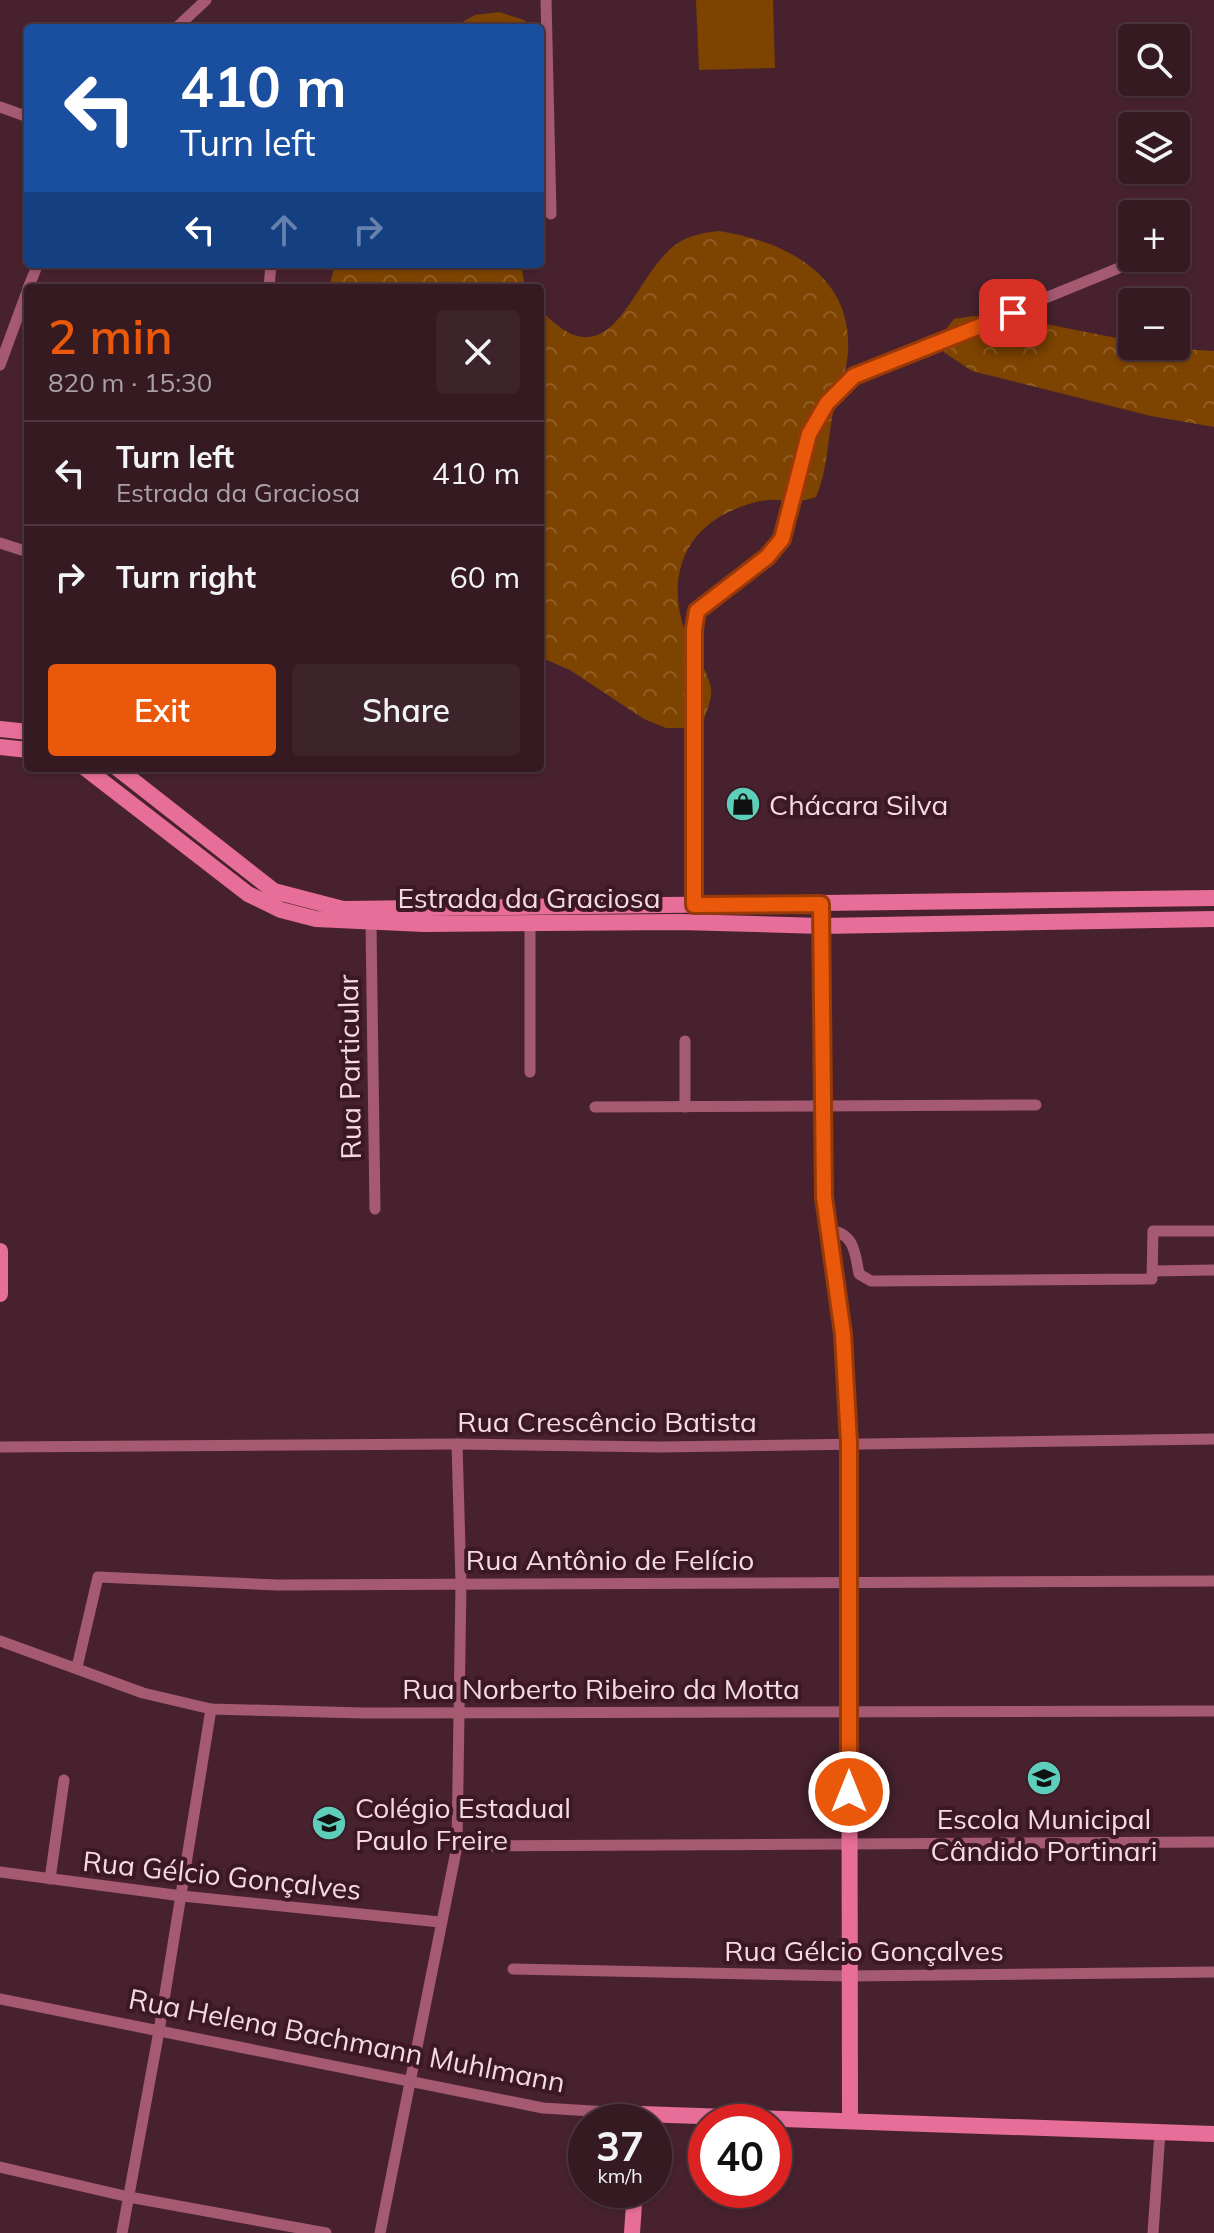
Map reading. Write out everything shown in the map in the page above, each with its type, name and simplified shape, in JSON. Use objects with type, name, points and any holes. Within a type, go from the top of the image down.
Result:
[{"type":"main road","points":[[0,729],[24,732]]},
{"type":"main road","points":[[0,747],[24,750]]},
{"type":"main road","name":"Estrada da Graciosa","points":[[90,772],[248,894],[293,913],[371,924],[822,926],[1214,919]]},
{"type":"main road","name":"Estrada da Graciosa","points":[[122,772],[249,875],[274,891],[343,909],[1214,898]]},
{"type":"main road","points":[[821,904],[824,1197],[843,1334],[849,1443],[850,2121]]},
{"type":"main road","points":[[0,1251],[0,1294]]},
{"type":"main road","name":"Rua Helena Bachmann Muhlmann","points":[[672,2118],[850,2121],[1214,2134]]},
{"type":"main road","points":[[632,2233],[634,2208]]},
{"type":"street","points":[[180,24],[206,0]]},
{"type":"street","points":[[545,1],[551,214]]},
{"type":"street","points":[[0,107],[24,116]]},
{"type":"street","points":[[694,905],[697,611],[767,557],[782,539],[809,434],[827,403],[854,376],[1118,268]]},
{"type":"street","points":[[0,365],[4,331],[24,295]]},
{"type":"street","points":[[0,543],[24,551]]},
{"type":"street","name":"Rua Particular","points":[[371,924],[375,1209]]},
{"type":"street","points":[[530,924],[530,1072]]},
{"type":"street","points":[[685,1041],[685,1107]]},
{"type":"street","points":[[595,1107],[1036,1105]]},
{"type":"street","points":[[828,1230],[848,1237],[854,1247],[859,1274],[871,1281],[1152,1279],[1153,1231],[1214,1231]]},
{"type":"street","points":[[1153,1271],[1214,1270]]},
{"type":"street","name":"Rua Crescêncio Batista","points":[[0,1447],[457,1444],[659,1447],[1214,1439]]},
{"type":"street","points":[[380,2233],[457,1846],[461,1583],[457,1444]]},
{"type":"street","name":"Rua Antônio de Felício","points":[[77,1667],[98,1577],[277,1585],[1214,1581]]},
{"type":"street","name":"Rua Norberto Ribeiro da Motta","points":[[0,1641],[143,1693],[211,1709],[1214,1711]]},
{"type":"street","points":[[122,2233],[182,1896],[211,1709]]},
{"type":"street","points":[[50,1879],[64,1780]]},
{"type":"street","points":[[457,1846],[1214,1842]]},
{"type":"street","name":"Rua Gélcio Gonçalves","points":[[0,1872],[182,1896],[440,1922]]},
{"type":"street","name":"Rua Gélcio Gonçalves","points":[[513,1969],[848,1976],[1214,1972]]},
{"type":"street","name":"Rua Helena Bachmann Muhlmann","points":[[0,1999],[568,2111]]},
{"type":"street","points":[[1153,2233],[1160,2132]]},
{"type":"street","points":[[0,2167],[129,2197],[326,2233]]},
{"type":"green space","points":[[696,0],[773,0],[775,68],[699,70]]},
{"type":"green space","points":[[499,12],[528,24],[459,24],[475,15]]},
{"type":"green space","points":[[719,231],[767,243],[810,266],[827,282],[839,302],[847,325],[848,352],[816,497],[798,501],[762,501],[732,510],[705,528],[684,557],[679,573],[679,609],[691,645],[708,677],[711,697],[704,719],[683,728],[666,728],[644,719],[570,670],[544,659],[544,313],[565,331],[586,337],[604,332],[619,318],[662,258],[678,243]]},
{"type":"green space","points":[[334,268],[522,268],[524,284],[330,284]]},
{"type":"green space","points":[[973,316],[1020,319],[1118,338],[1118,360],[1190,360],[1190,350],[1214,351],[1214,427],[1151,416],[972,371],[945,353],[940,337],[954,319]]},
{"type":"place","name":"Chácara Silva","points":[[743,804]]},
{"type":"place","name":"Escola Municipal Cândido Portinari","points":[[1044,1778]]},
{"type":"place","name":"Colégio Estadual Paulo Freire","points":[[329,1823]]},
{"type":"route","points":[[849,1792],[849,1443],[843,1334],[824,1197],[821,904],[694,905],[694,629],[697,611],[767,557],[782,539],[792,510],[809,434],[827,403],[854,376],[1013,313]]}]
